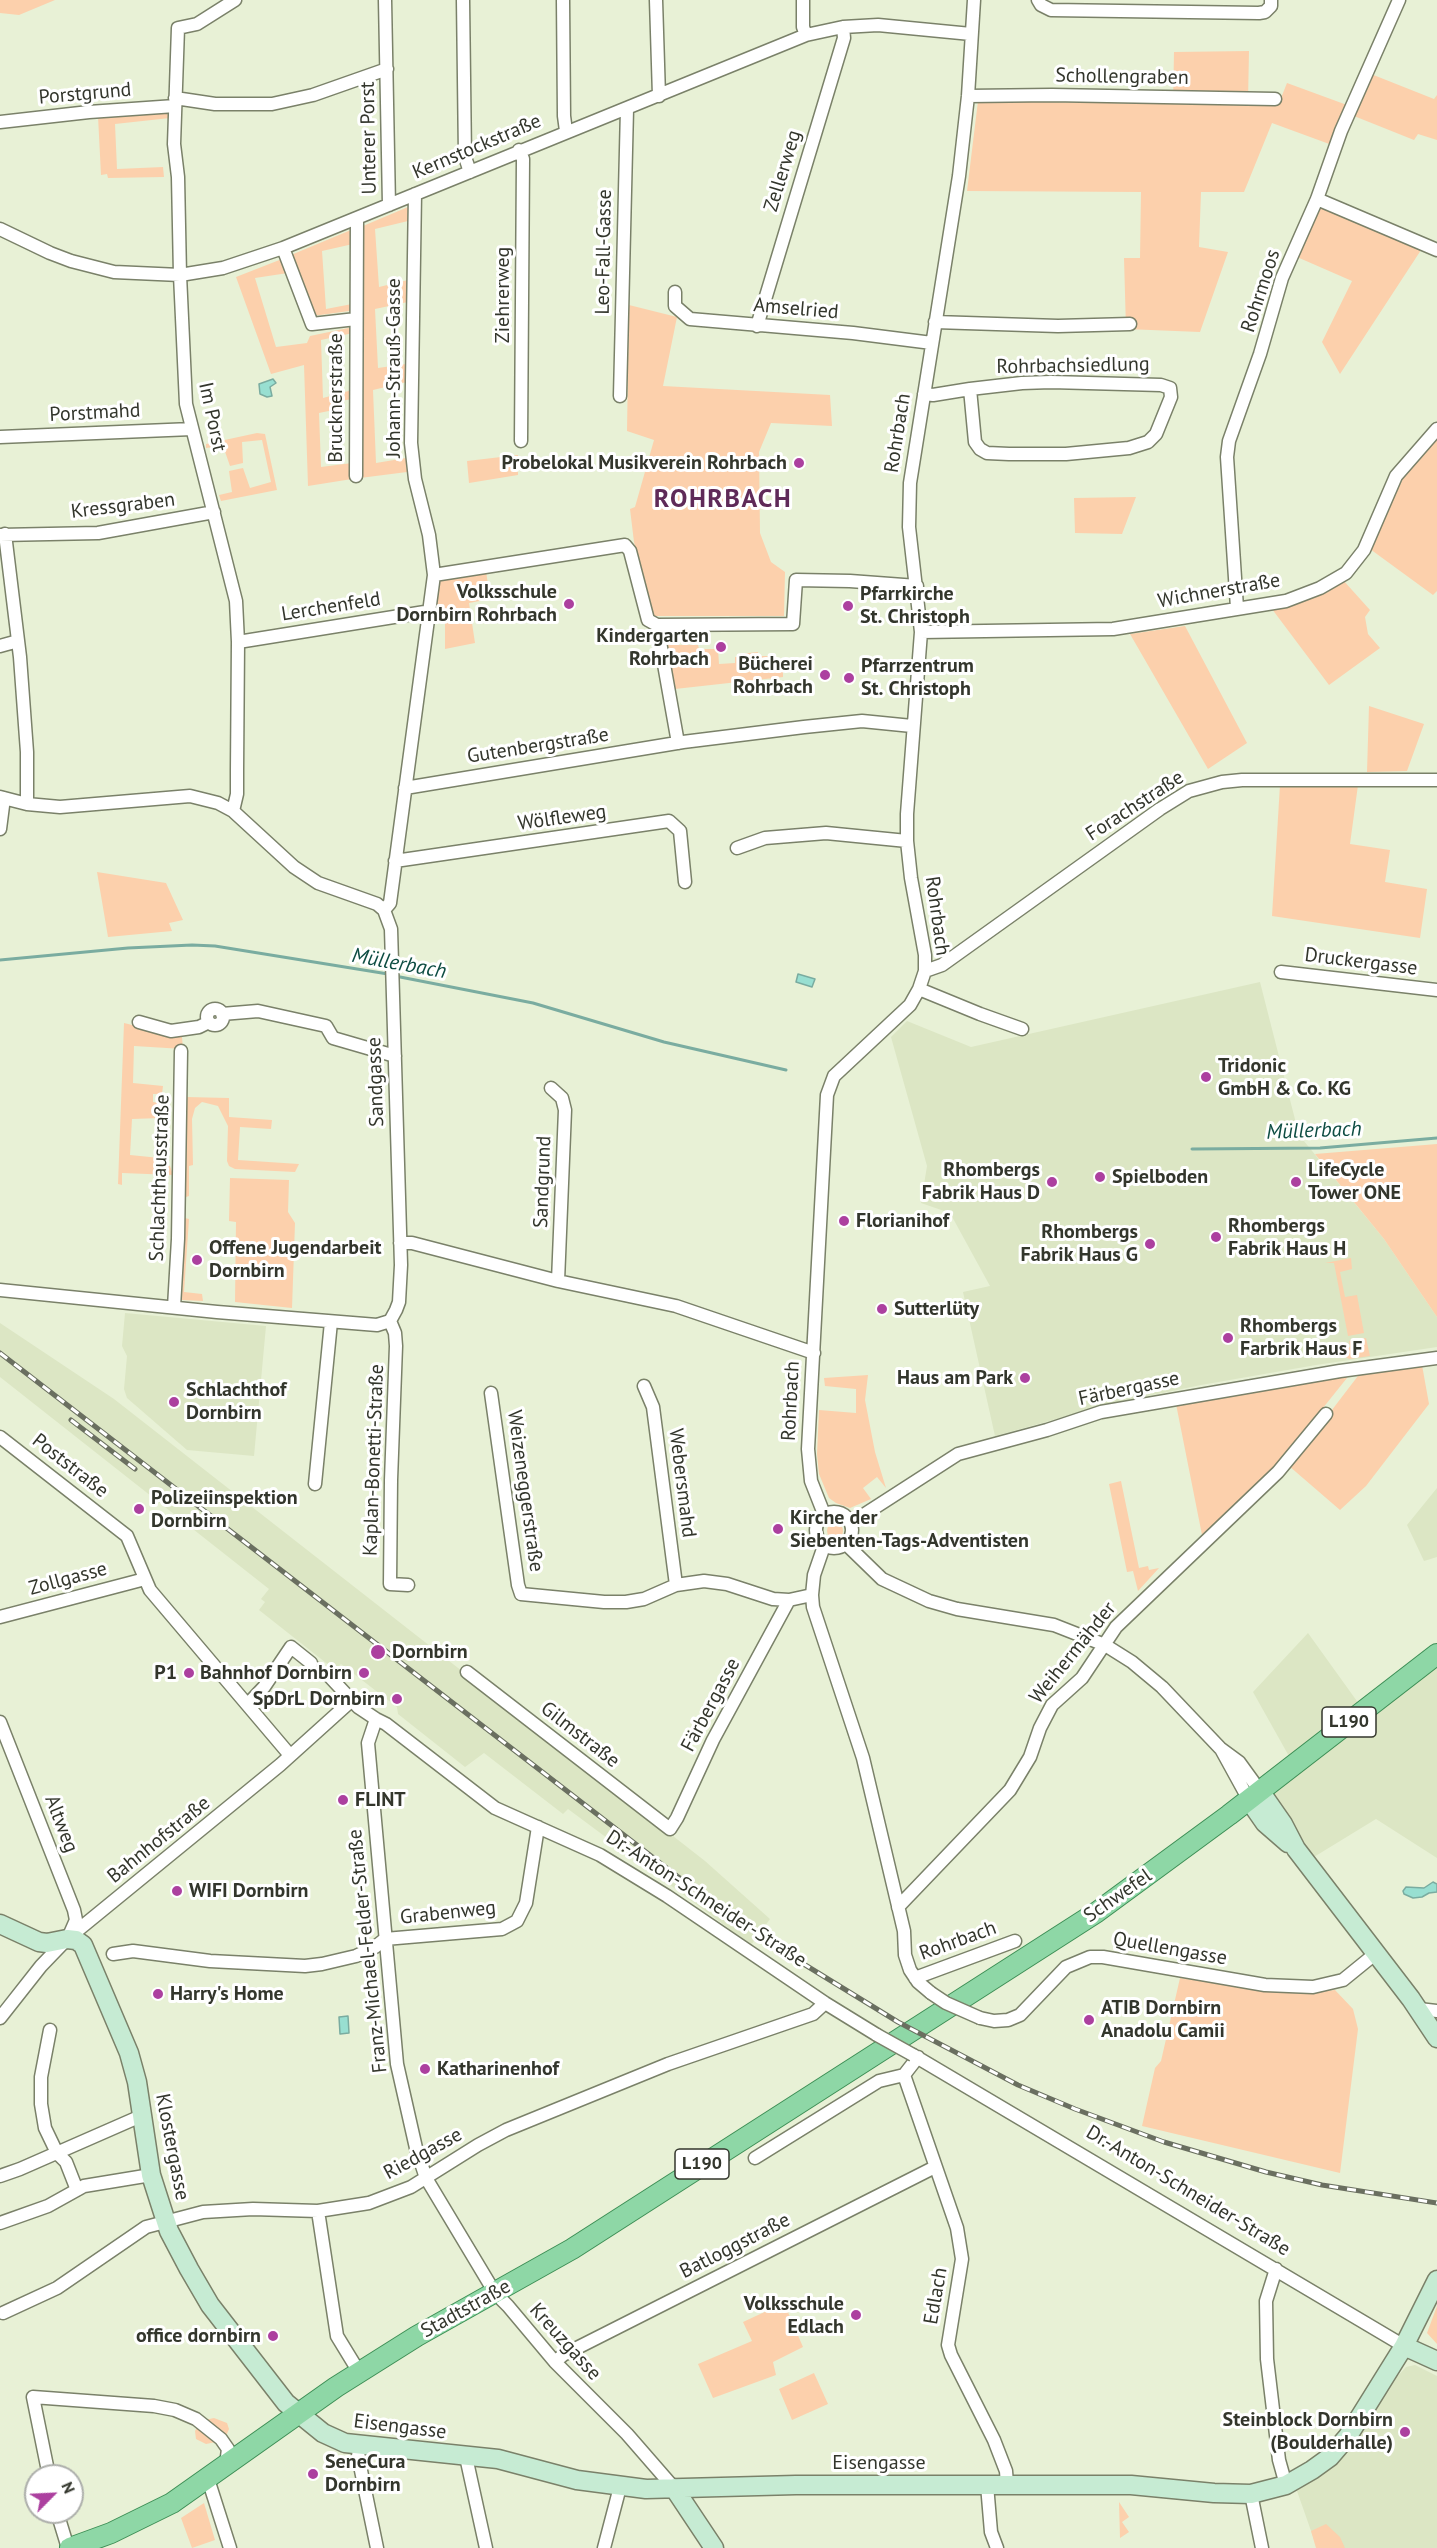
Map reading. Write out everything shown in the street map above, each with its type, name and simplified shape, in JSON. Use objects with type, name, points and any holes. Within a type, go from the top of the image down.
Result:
[{"type":"main road","name":"L190","points":[[1255,1795],[1437,1654]]},
{"type":"main road","points":[[1255,1795],[1265,1823],[1296,1849],[1436,2033]]},
{"type":"main road","name":"Schwefel","points":[[861,2064],[1097,1912],[1255,1795]]},
{"type":"main road","points":[[0,1924],[39,1942],[47,1943],[67,1939]]},
{"type":"main road","name":"Klostergasse","points":[[67,1939],[76,1940],[82,1945],[119,2026],[132,2062],[151,2175],[165,2220],[192,2277],[210,2305],[286,2403],[298,2414]]},
{"type":"main road","name":"Stadtstraße","points":[[69,2548],[147,2517],[208,2479],[359,2372],[424,2332],[572,2249],[861,2064]]},
{"type":"main road","name":"Eisengasse","points":[[298,2414],[336,2441],[360,2446],[498,2459],[577,2480],[620,2487],[1131,2485],[1251,2494],[1286,2485],[1330,2457],[1348,2436],[1404,2346],[1437,2280]]},
{"type":"main road","name":"Dr.-Anton-Schneider-Straße","points":[[1404,2346],[1437,2361]]},
{"type":"main road","points":[[674,2488],[714,2548]]},
{"type":"street","name":"Im Porst","points":[[233,811],[237,786],[238,642],[235,600],[192,429],[184,384],[175,102],[178,28],[197,24],[235,0]]},
{"type":"street","name":"Unterer Porst","points":[[385,0],[389,205]]},
{"type":"street","points":[[463,0],[465,157],[470,172]]},
{"type":"street","points":[[563,0],[564,116],[567,131]]},
{"type":"street","points":[[656,0],[659,96]]},
{"type":"street","points":[[803,0],[803,27],[806,35]]},
{"type":"street","name":"Rohrbach","points":[[824,1514],[811,1481],[808,1449],[824,1126],[829,1087],[840,1070],[901,1016],[919,989],[925,971],[925,955],[911,878],[907,841],[912,726],[921,632],[909,528],[910,483],[959,176],[968,96],[974,0]]},
{"type":"street","points":[[1038,0],[1041,5],[1051,10],[1259,13],[1265,12],[1271,6],[1272,0]]},
{"type":"street","name":"Rohrmoos","points":[[1237,608],[1227,457],[1229,441],[1260,354],[1282,279],[1317,199],[1341,131],[1399,0]]},
{"type":"street","name":"Kernstockstraße","points":[[0,229],[50,254],[91,267],[122,273],[180,275],[242,263],[806,35],[843,27],[878,25],[971,34]]},
{"type":"street","name":"Zellerweg","points":[[758,326],[844,38],[843,27]]},
{"type":"street","name":"Unterer Porst","points":[[175,102],[272,104],[313,95],[387,69]]},
{"type":"street","name":"Schollengraben","points":[[968,96],[1052,95],[1275,99]]},
{"type":"street","name":"Porstgrund","points":[[0,122],[175,102]]},
{"type":"street","name":"Leo-Fall-Gasse","points":[[620,396],[627,109]]},
{"type":"street","name":"Ziehrerweg","points":[[519,150],[524,159],[521,441]]},
{"type":"street","name":"Johann-Strauß-Gasse","points":[[384,910],[390,903],[434,575],[429,535],[415,479],[411,443],[415,194]]},
{"type":"street","points":[[1317,199],[1437,250]]},
{"type":"street","name":"Brucknerstraße","points":[[356,476],[357,218]]},
{"type":"street","name":"Brucknerstraße","points":[[283,248],[312,324],[356,320]]},
{"type":"street","name":"Amselried","points":[[675,292],[675,306],[690,319],[869,334],[932,343]]},
{"type":"street","points":[[935,322],[1058,326],[1130,324]]},
{"type":"street","name":"Rohrbachsiedlung","points":[[924,394],[970,389],[1051,382],[1161,385],[1170,388],[1171,397],[1156,435],[1149,442],[1129,448],[1051,455],[987,453],[975,442],[970,389]]},
{"type":"street","name":"Porstmahd","points":[[0,437],[192,429]]},
{"type":"street","name":"Wichnerstraße","points":[[921,632],[1113,629],[1286,601],[1320,588],[1346,573],[1364,550],[1396,476],[1437,429]]},
{"type":"street","name":"Kressgraben","points":[[3,534],[98,533],[214,512]]},
{"type":"street","points":[[3,534],[18,641],[27,752],[27,804]]},
{"type":"street","points":[[434,575],[625,545],[630,551],[648,620],[657,625],[793,624],[796,580],[916,586]]},
{"type":"street","name":"Lerchenfeld","points":[[238,642],[430,611]]},
{"type":"street","points":[[657,625],[678,743]]},
{"type":"street","points":[[0,645],[18,641]]},
{"type":"street","name":"Gutenbergstraße","points":[[405,788],[678,743],[862,721],[912,726]]},
{"type":"street","name":"Forachstraße","points":[[925,971],[942,965],[1160,809],[1189,791],[1222,782],[1242,780],[1437,780]]},
{"type":"street","points":[[0,829],[2,798],[27,804],[72,807],[190,796],[218,802],[233,811],[294,867],[318,883],[377,904],[384,910]]},
{"type":"street","name":"Wölfleweg","points":[[395,861],[669,822],[680,831],[684,882]]},
{"type":"street","points":[[737,848],[765,838],[826,833],[907,841]]},
{"type":"street","name":"Sandgasse","points":[[384,910],[390,924],[400,1243]]},
{"type":"street","name":"Druckergasse","points":[[1281,972],[1437,990]]},
{"type":"street","points":[[919,989],[1022,1029]]},
{"type":"street","points":[[139,1022],[171,1031],[199,1027],[209,1022],[213,1025],[219,1024],[223,1020],[222,1014],[258,1011],[326,1026],[333,1038],[395,1056]]},
{"type":"street","name":"Schlachthausstraße","points":[[174,1307],[178,1239],[181,1051]]},
{"type":"street","name":"Sandgrund","points":[[551,1088],[562,1098],[565,1110],[558,1281]]},
{"type":"street","points":[[0,1290],[377,1325],[390,1321],[399,1302],[400,1243],[411,1243],[558,1281],[676,1306],[813,1353]]},
{"type":"street","name":"Kaplan-Bonetti-Straße","points":[[390,1321],[395,1333],[396,1346],[390,1584],[408,1585]]},
{"type":"street","points":[[315,1484],[331,1322]]},
{"type":"street","name":"Färbergasse","points":[[851,1523],[958,1454],[1047,1430],[1101,1412],[1340,1371],[1437,1358]]},
{"type":"street","name":"Webersmahd","points":[[644,1386],[653,1407],[676,1585]]},
{"type":"street","name":"Weizeneggerstraße","points":[[491,1393],[521,1594],[595,1602],[626,1602],[644,1599],[676,1585]]},
{"type":"street","name":"Weihermähder","points":[[898,1907],[1010,1790],[1030,1757],[1040,1728],[1052,1705],[1082,1677],[1106,1645],[1116,1627],[1278,1472],[1326,1414]]},
{"type":"street","name":"Poststraße","points":[[0,1437],[127,1536],[150,1590],[289,1754]]},
{"type":"street","points":[[839,1512],[851,1523],[852,1534],[846,1544],[836,1549],[824,1546],[815,1531],[824,1514],[839,1512]]},
{"type":"street","points":[[846,1544],[882,1579],[929,1600],[957,1609],[1054,1625],[1106,1645],[1132,1662],[1162,1687],[1220,1748],[1255,1795]]},
{"type":"street","points":[[824,1546],[814,1575],[812,1595],[819,1629],[863,1758],[898,1907]]},
{"type":"street","name":"Zollgasse","points":[[0,1617],[145,1579]]},
{"type":"street","points":[[676,1585],[704,1581],[727,1584],[773,1599],[812,1595]]},
{"type":"street","name":"Färbergasse","points":[[670,1829],[713,1740],[789,1599]]},
{"type":"street","points":[[248,1704],[264,1687],[291,1647],[311,1663]]},
{"type":"street","name":"Gilmstraße","points":[[467,1672],[670,1829]]},
{"type":"street","name":"Dr.-Anton-Schneider-Straße","points":[[330,1677],[351,1701],[396,1731],[495,1808],[600,1855],[639,1878],[825,2003],[877,2035],[1404,2346]]},
{"type":"street","name":"Bahnhofstraße","points":[[0,2018],[41,1966],[67,1939],[226,1810],[351,1701]]},
{"type":"street","name":"Franz-Michael-Felder-Straße","points":[[376,1719],[368,1743],[397,2064],[416,2148],[426,2178]]},
{"type":"street","name":"Altweg","points":[[0,1722],[74,1910],[76,1920],[67,1939]]},
{"type":"street","name":"Grabenweg","points":[[113,1954],[133,1951],[210,1961],[305,1966],[356,1956],[375,1947],[385,1939],[494,1930],[517,1921],[526,1903],[538,1827]]},
{"type":"street","name":"Quellengasse","points":[[898,1907],[904,1931],[905,1955],[915,1978],[946,2003],[980,2018],[994,2021],[1008,2020],[1020,2015],[1066,1967],[1090,1957],[1103,1957],[1265,1985],[1312,1987],[1342,1980],[1375,1954]]},
{"type":"street","name":"Rohrbach","points":[[915,1978],[1015,1941]]},
{"type":"street","name":"Riedgasse","points":[[3,2313],[57,2288],[137,2232],[165,2220],[203,2212],[237,2209],[318,2211],[369,2203],[403,2191],[506,2130],[668,2064],[813,2014],[825,2003]]},
{"type":"street","points":[[1419,2010],[1437,2011]]},
{"type":"street","points":[[50,2030],[41,2077],[41,2104],[45,2128],[57,2153],[66,2162],[78,2190]]},
{"type":"street","points":[[755,2158],[879,2081],[904,2075],[916,2056]]},
{"type":"street","name":"Edlach","points":[[904,2075],[957,2228],[962,2259],[948,2345],[994,2440],[1006,2471],[1007,2484]]},
{"type":"street","points":[[0,2176],[141,2116]]},
{"type":"street","name":"Batloggstraße","points":[[555,2362],[563,2355],[935,2167]]},
{"type":"street","points":[[0,2223],[48,2206],[78,2190],[117,2179],[151,2175]]},
{"type":"street","name":"Kreuzgasse","points":[[426,2178],[495,2293],[555,2362],[627,2434],[674,2488]]},
{"type":"street","points":[[318,2211],[337,2336],[359,2372]]},
{"type":"street","points":[[1276,2269],[1266,2301],[1267,2359],[1279,2460],[1286,2485]]},
{"type":"street","points":[[46,2464],[33,2397],[175,2410],[196,2419],[221,2439],[228,2449],[226,2465]]},
{"type":"street","points":[[360,2446],[358,2456],[377,2548]]},
{"type":"street","points":[[466,2457],[486,2548]]},
{"type":"street","points":[[208,2479],[230,2548]]},
{"type":"street","points":[[987,2485],[991,2532],[997,2548]]},
{"type":"street","points":[[604,2548],[620,2487]]},
{"type":"street","points":[[1251,2494],[1262,2548]]},
{"type":"street","points":[[61,2524],[69,2548]]},
{"type":"shaded area","points":[[0,0],[55,0],[19,15],[0,13]]},
{"type":"shaded area","points":[[1249,51],[1248,101],[1279,103],[1287,83],[1347,105],[1332,145],[1272,123],[1244,192],[1201,192],[1199,247],[1228,252],[1200,332],[1126,329],[1124,258],[1140,258],[1141,192],[967,191],[978,101],[1173,104],[1174,52]]},
{"type":"shaded area","points":[[1371,74],[1434,99],[1437,95],[1437,140],[1418,134],[1414,140],[1354,116]]},
{"type":"shaded area","points":[[165,111],[170,118],[115,124],[117,169],[163,167],[164,177],[108,178],[107,174],[101,175],[98,116]]},
{"type":"shaded area","points":[[1322,205],[1423,247],[1340,374],[1322,342],[1352,281],[1297,257]]},
{"type":"shaded area","points":[[408,207],[408,221],[375,229],[379,287],[408,280],[408,302],[375,309],[378,368],[406,364],[407,382],[373,390],[376,463],[406,458],[407,472],[360,478],[363,226]]},
{"type":"shaded area","points":[[351,230],[353,244],[322,251],[326,309],[352,304],[351,308],[349,311],[313,316],[291,255]]},
{"type":"shaded area","points":[[282,259],[288,273],[255,278],[276,347],[307,343],[310,336],[353,327],[353,333],[321,340],[323,398],[352,390],[352,399],[341,401],[343,408],[319,413],[321,467],[352,463],[352,479],[308,486],[304,365],[271,374],[236,277]]},
{"type":"shaded area","points":[[629,305],[677,317],[663,386],[830,395],[832,426],[771,423],[759,452],[760,533],[771,562],[785,572],[784,616],[653,616],[634,542],[630,509],[635,507],[654,440],[627,431]]},
{"type":"shaded area","points":[[257,433],[265,434],[277,490],[221,501],[219,495],[232,492],[229,471],[243,468],[250,488],[271,482],[262,440],[242,442],[243,463],[230,466],[223,446],[206,448],[206,444]]},
{"type":"shaded area","points":[[1437,437],[1437,591],[1433,595],[1370,549],[1406,472]]},
{"type":"shaded area","points":[[518,455],[518,475],[469,483],[467,461]]},
{"type":"shaded area","points":[[1136,497],[1122,534],[1075,533],[1074,498]]},
{"type":"shaded area","points":[[486,571],[490,599],[469,603],[475,643],[445,649],[445,609],[435,610],[439,577]]},
{"type":"shaded area","points":[[1343,580],[1370,610],[1365,617],[1368,634],[1380,648],[1329,685],[1272,609],[1328,592]]},
{"type":"shaded area","points":[[1185,626],[1247,743],[1208,769],[1130,634]]},
{"type":"shaded area","points":[[664,631],[677,631],[678,645],[698,645],[699,649],[718,649],[719,664],[735,663],[735,657],[739,654],[758,652],[758,656],[774,656],[775,667],[770,667],[770,672],[783,672],[783,677],[675,689]]},
{"type":"shaded area","points":[[1369,706],[1424,724],[1407,771],[1367,772]]},
{"type":"shaded area","points":[[1280,785],[1358,785],[1350,844],[1390,850],[1385,882],[1427,889],[1420,938],[1272,916]]},
{"type":"shaded area","points":[[97,872],[166,883],[183,920],[169,923],[172,931],[108,937]]},
{"type":"shaded area","points":[[1260,982],[1299,1135],[1384,1239],[1437,1317],[1437,1347],[1201,1385],[1114,1403],[995,1436],[963,1292],[990,1286],[950,1213],[921,1203],[927,1166],[891,1037],[907,1021],[971,1047]]},
{"type":"shaded area","points":[[124,1023],[182,1037],[183,1049],[134,1046],[133,1083],[163,1086],[162,1094],[153,1094],[153,1102],[165,1104],[171,1113],[161,1114],[161,1118],[132,1119],[130,1155],[160,1158],[160,1165],[170,1166],[173,1175],[122,1173],[122,1185],[118,1184]]},
{"type":"shaded area","points":[[186,1097],[229,1098],[229,1117],[272,1120],[271,1129],[240,1127],[238,1160],[299,1164],[295,1172],[235,1169],[229,1166],[227,1161],[228,1126],[218,1106],[202,1102],[195,1108],[192,1119],[193,1165],[189,1166],[189,1196],[186,1197],[185,1218],[189,1219],[184,1292],[202,1294],[203,1301],[182,1300]]},
{"type":"shaded area","points":[[1437,1144],[1437,1317],[1384,1239],[1315,1154]]},
{"type":"shaded area","points":[[230,1178],[289,1180],[288,1212],[295,1223],[292,1308],[235,1302],[236,1222],[229,1221]]},
{"type":"shaded area","points":[[1351,1258],[1352,1269],[1340,1272],[1345,1297],[1357,1295],[1364,1333],[1348,1336],[1334,1263],[1325,1263]]},
{"type":"shaded area","points":[[125,1313],[266,1326],[254,1456],[187,1450],[127,1398],[124,1389],[127,1356],[122,1346]]},
{"type":"shaded area","name":"Bahnhof Dornbirn","points":[[0,1323],[114,1399],[705,1861],[770,1919],[751,1945],[568,1809],[563,1814],[484,1753],[465,1767],[398,1714],[397,1707],[341,1664],[335,1670],[259,1610],[265,1602],[261,1599],[269,1589],[0,1377]]},
{"type":"shaded area","points":[[1366,1338],[1370,1356],[1349,1359],[1344,1356],[1343,1349],[1350,1347],[1349,1341]]},
{"type":"shaded area","points":[[1422,1365],[1429,1404],[1366,1486],[1340,1510],[1289,1466],[1361,1372]]},
{"type":"shaded area","points":[[1351,1373],[1282,1459],[1203,1540],[1176,1404]]},
{"type":"shaded area","points":[[868,1375],[865,1400],[875,1452],[886,1488],[877,1477],[863,1488],[871,1499],[850,1508],[829,1498],[819,1474],[817,1454],[819,1410],[856,1413],[856,1389],[825,1386],[824,1378]]},
{"type":"shaded area","points":[[1121,1481],[1139,1568],[1148,1566],[1149,1570],[1159,1568],[1138,1591],[1133,1571],[1127,1572],[1109,1484]]},
{"type":"shaded area","points":[[1437,1488],[1437,1557],[1424,1561],[1407,1525]]},
{"type":"shaded area","points":[[835,1523],[841,1525],[843,1531],[841,1537],[835,1539],[829,1537],[827,1531],[829,1525]]},
{"type":"shaded area","points":[[1308,1633],[1359,1704],[1437,1645],[1437,1858],[1376,1819],[1309,1860],[1258,1784],[1290,1758],[1253,1692]]},
{"type":"shaded area","points":[[1180,1978],[1256,1989],[1308,1993],[1335,1990],[1353,2009],[1358,2029],[1340,2173],[1142,2126],[1155,2068],[1161,2061]]},
{"type":"shaded area","points":[[784,2303],[803,2347],[773,2362],[776,2375],[713,2398],[698,2364],[752,2341],[743,2322]]},
{"type":"shaded area","points":[[1437,2306],[1437,2344],[1427,2333]]},
{"type":"shaded area","points":[[1415,2365],[1437,2376],[1437,2548],[1317,2548],[1297,2491],[1334,2465],[1355,2441],[1396,2378],[1406,2367]]},
{"type":"shaded area","points":[[814,2373],[828,2404],[792,2420],[779,2389]]},
{"type":"shaded area","points":[[214,2418],[227,2423],[229,2429],[226,2436],[205,2420]]},
{"type":"shaded area","points":[[199,2424],[216,2442],[206,2444],[196,2439],[195,2431]]},
{"type":"shaded area","points":[[1119,2502],[1129,2517],[1122,2522],[1129,2532],[1120,2538]]},
{"type":"shaded area","points":[[204,2503],[215,2540],[192,2548],[181,2518]]},
{"type":"shaded area","points":[[1326,2524],[1340,2537],[1345,2548],[1316,2548],[1311,2531]]},
{"type":"water","points":[[273,379],[276,383],[270,387],[272,396],[267,397],[260,394],[259,384]]},
{"type":"water","points":[[798,974],[815,979],[812,987],[796,982]]},
{"type":"water","points":[[1433,1882],[1437,1884],[1437,1892],[1413,1898],[1404,1894],[1406,1887],[1424,1888]]},
{"type":"water","points":[[348,2016],[349,2033],[340,2034],[339,2017]]},
{"type":"waterway","name":"Müllerbach","points":[[0,960],[128,948],[192,945],[215,946],[388,974]]},
{"type":"waterway","name":"Müllerbach","points":[[395,976],[533,1003],[664,1042],[786,1070]]},
{"type":"waterway","name":"Müllerbach","points":[[1192,1149],[1320,1148],[1437,1138]]},
{"type":"tunnel","points":[[311,1663],[330,1677]]},
{"type":"railway","points":[[0,1353],[677,1876],[776,1947],[898,2022],[1018,2085],[1164,2142],[1266,2172],[1322,2185],[1437,2203]]},
{"type":"railway","points":[[71,1420],[135,1469]]},
{"type":"place","name":"Probelokal Musikverein Rohrbach","points":[[799,463]]},
{"type":"place","name":"Volksschule Dornbirn Rohrbach","points":[[569,604]]},
{"type":"place","name":"Pfarrkirche St. Christoph","points":[[848,606]]},
{"type":"place","name":"Kindergarten Rohrbach","points":[[721,647]]},
{"type":"place","name":"Bücherei Rohrbach","points":[[825,675]]},
{"type":"place","name":"Pfarrzentrum St. Christoph","points":[[849,678]]},
{"type":"place","name":"Tridonic GmbH & Co. KG","points":[[1206,1077]]},
{"type":"place","name":"Spielboden","points":[[1100,1177]]},
{"type":"place","name":"Rhombergs Fabrik Haus D","points":[[1052,1182]]},
{"type":"place","name":"LifeCycle Tower ONE","points":[[1296,1182]]},
{"type":"place","name":"Florianihof","points":[[844,1221]]},
{"type":"place","name":"Rhombergs Fabrik Haus H","points":[[1216,1237]]},
{"type":"place","name":"Rhombergs Fabrik Haus G","points":[[1150,1244]]},
{"type":"place","name":"Offene Jugendarbeit Dornbirn","points":[[197,1260]]},
{"type":"place","name":"Sutterlüty","points":[[882,1309]]},
{"type":"place","name":"Rhombergs Farbrik Haus F","points":[[1228,1338]]},
{"type":"place","name":"Haus am Park","points":[[1025,1378]]},
{"type":"place","name":"Schlachthof Dornbirn","points":[[174,1402]]},
{"type":"place","name":"Polizeiinspektion Dornbirn","points":[[139,1509]]},
{"type":"place","name":"Kirche der Siebenten-Tags-Adventisten","points":[[778,1529]]},
{"type":"place","name":"Dornbirn","points":[[378,1652]]},
{"type":"place","name":"P1","points":[[189,1673]]},
{"type":"place","name":"Bahnhof Dornbirn","points":[[364,1673]]},
{"type":"place","name":"SpDrL Dornbirn","points":[[397,1699]]},
{"type":"place","name":"FLINT","points":[[343,1800]]},
{"type":"place","name":"WIFI Dornbirn","points":[[177,1891]]},
{"type":"place","name":"Harry's Home","points":[[158,1994]]},
{"type":"place","name":"ATIB Dornbirn Anadolu Camii","points":[[1089,2020]]},
{"type":"place","name":"Katharinenhof","points":[[425,2069]]},
{"type":"place","name":"Volksschule Edlach","points":[[856,2315]]},
{"type":"place","name":"office dornbirn","points":[[273,2336]]},
{"type":"place","name":"Steinblock Dornbirn (Boulderhalle)","points":[[1405,2432]]},
{"type":"place","name":"SeneCura Dornbirn","points":[[313,2474]]},
{"type":"district","name":"ROHRBACH","points":[[723,500]]}]
